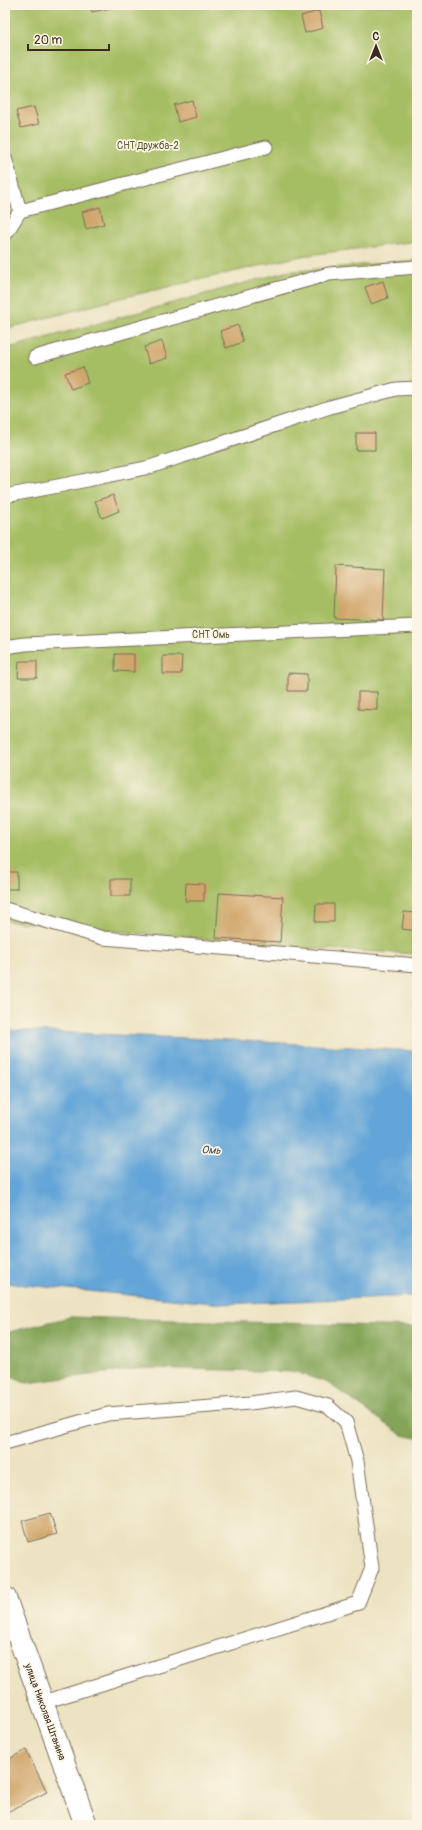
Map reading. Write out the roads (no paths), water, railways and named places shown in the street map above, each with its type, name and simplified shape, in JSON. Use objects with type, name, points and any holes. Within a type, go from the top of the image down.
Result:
[{"type":"street","name":"улица Николая Штанина","points":[[5,1598],[41,1703],[86,1825]]},
{"type":"lane","points":[[5,235],[20,211],[266,147]]},
{"type":"lane","points":[[5,158],[20,211]]},
{"type":"lane","points":[[35,357],[329,274],[417,267]]},
{"type":"lane","points":[[5,496],[150,467],[330,407],[396,389],[417,388]]},
{"type":"lane","points":[[5,647],[25,644],[417,626]]},
{"type":"lane","points":[[5,909],[103,938],[417,965]]},
{"type":"lane","points":[[5,1443],[108,1414],[250,1403],[296,1397],[328,1406],[346,1422],[357,1461],[372,1568],[358,1603],[41,1703]]},
{"type":"water","name":"Омь","points":[[5,1030],[231,1040],[417,1051],[417,1296],[222,1304],[5,1283]]},
{"type":"park label","name":"СНТ Дружба-2","points":[[148,146]]},
{"type":"park label","name":"СНТ Омь","points":[[211,635]]}]
